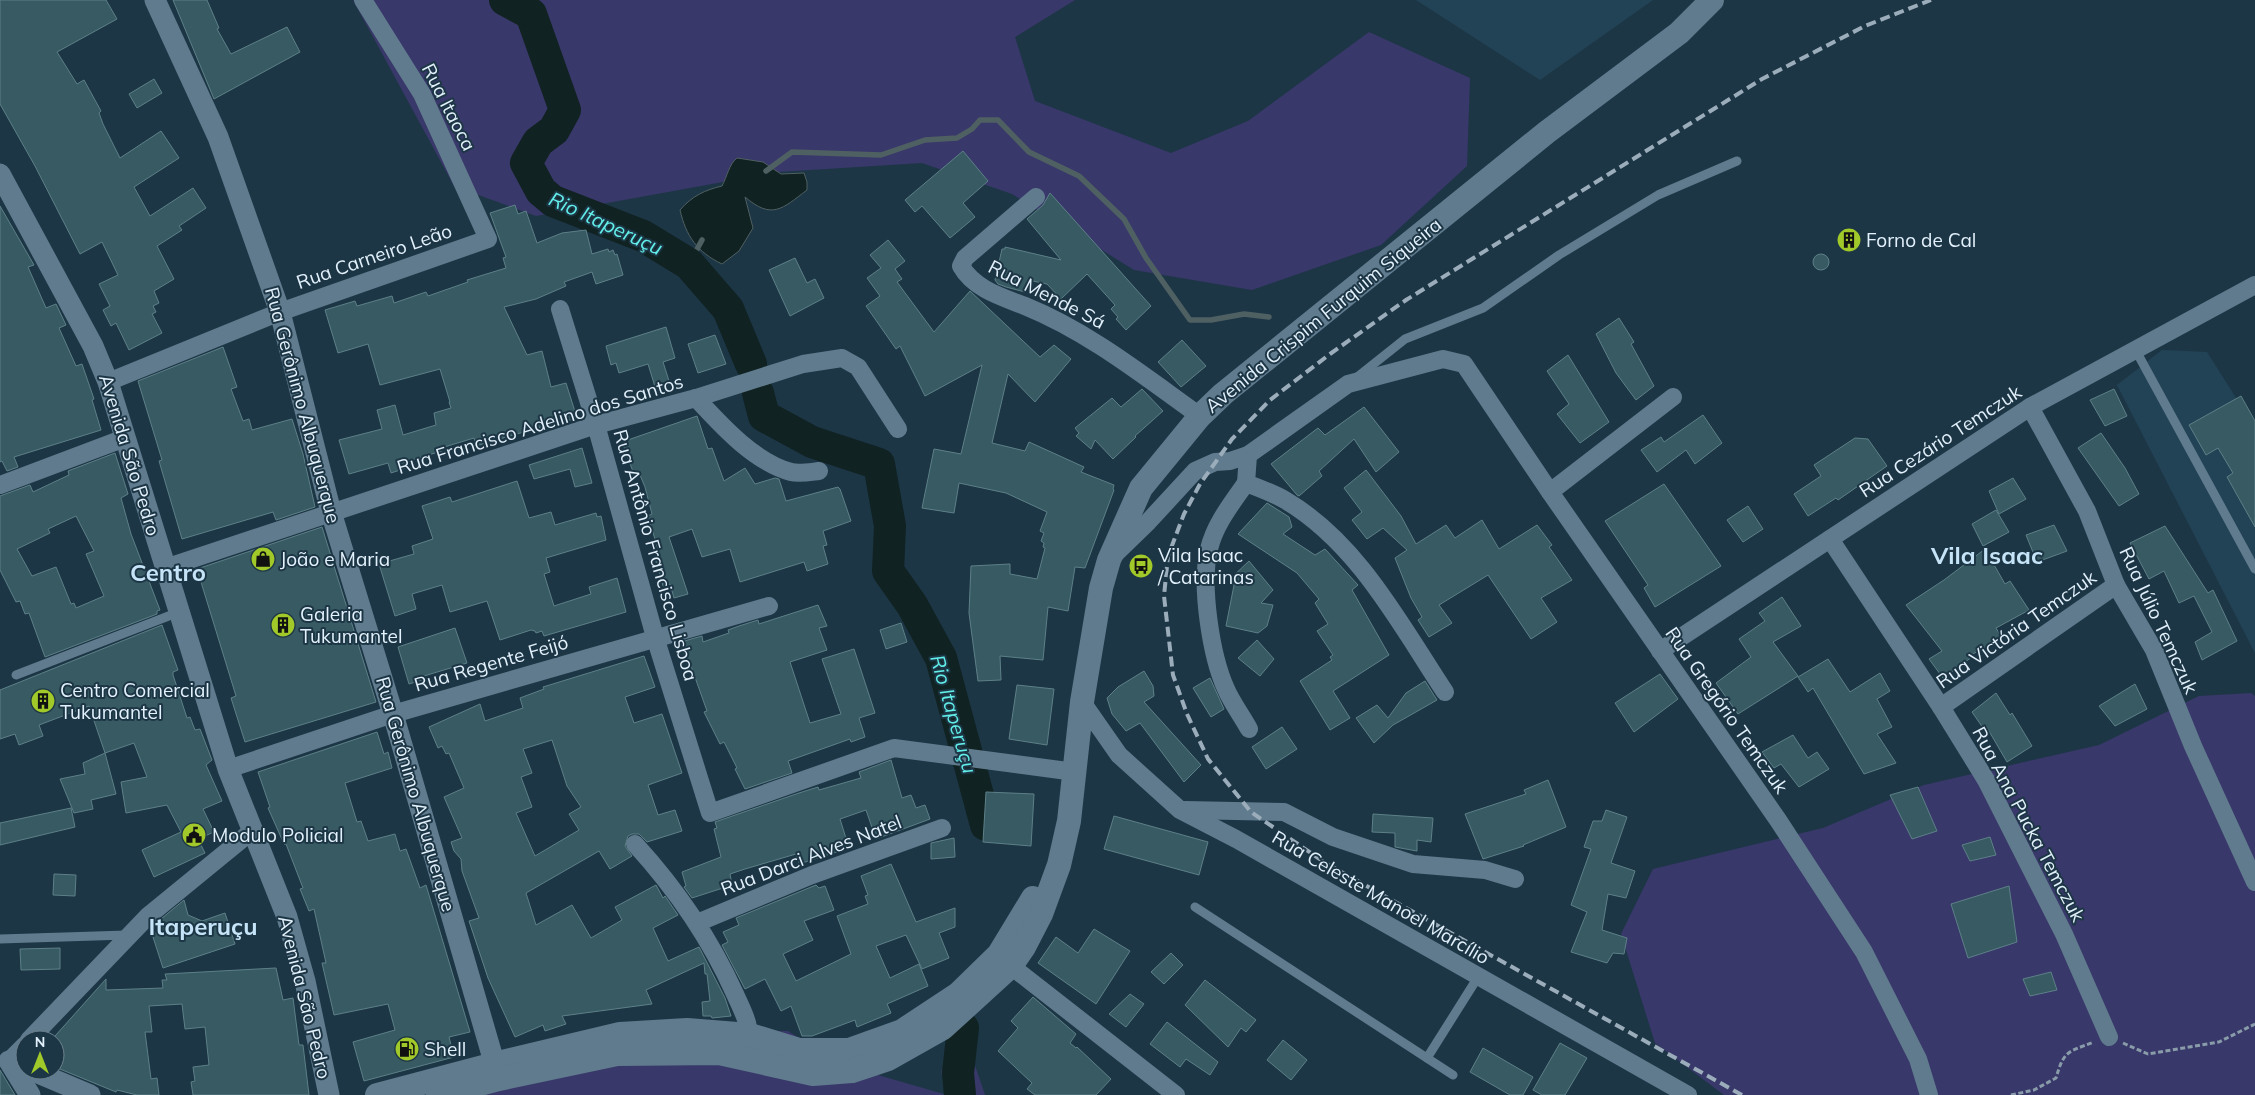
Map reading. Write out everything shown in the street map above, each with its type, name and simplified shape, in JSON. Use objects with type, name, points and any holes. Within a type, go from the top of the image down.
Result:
[{"type":"main road","name":"Avenida Crispim Furquim Siqueira","points":[[747,1046],[813,1074],[852,1071],[896,1054],[942,1028],[1011,966],[1024,947],[1041,914],[1059,865],[1069,821],[1082,702],[1101,588],[1109,560],[1141,488],[1200,416],[1223,394],[1547,132],[1679,33],[1712,0]]},
{"type":"main road","name":"Avenida Crispim Furquim Siqueira","points":[[377,1095],[497,1071],[617,1054],[719,1053],[747,1046],[799,1050],[849,1050],[902,1030],[958,994],[999,954],[1029,907],[1048,860],[1063,846]]},
{"type":"main road","name":"Avenida Crispim Furquim Siqueira","points":[[438,1095],[497,1071]]},
{"type":"street","name":"Rua Gerônimo Albuquerque","points":[[155,0],[218,138],[280,312],[331,512],[393,714],[497,1071]]},
{"type":"street","name":"Rua Itaoca","points":[[364,0],[422,94],[488,239]]},
{"type":"street","name":"Avenida São Pedro","points":[[0,174],[93,346],[108,382],[228,769],[286,917],[305,981],[329,1095]]},
{"type":"street","name":"Rua Mende Sá","points":[[1036,197],[965,258],[961,266],[965,273],[986,290],[1043,313],[1097,342],[1200,416]]},
{"type":"street","name":"Rua Carneiro Leão","points":[[108,382],[280,312],[488,239]]},
{"type":"street","name":"Rua Cezário Temczuk","points":[[1660,651],[2030,407],[2255,286]]},
{"type":"street","name":"Rua Antônio Francisco Lisboa","points":[[560,309],[596,425],[656,637],[710,813],[894,748],[1075,772]]},
{"type":"street","name":"Rua Francisco Adelino dos Santos","points":[[165,568],[596,425],[696,398],[802,364],[842,358],[858,367],[898,429]]},
{"type":"street","name":"Rua Gregório Temczuk","points":[[1348,384],[1443,359],[1464,364],[1550,492],[1778,820],[1864,952],[1918,1059],[1929,1095]]},
{"type":"street","points":[[1109,560],[1148,522],[1195,471],[1215,462],[1230,461],[1248,455],[1348,384]]},
{"type":"street","points":[[1550,492],[1673,397]]},
{"type":"street","points":[[696,398],[726,432],[764,459],[792,473],[819,471]]},
{"type":"street","name":"Rua Júlio Temczuk","points":[[2030,407],[2086,510],[2116,585],[2154,650],[2193,746],[2255,882]]},
{"type":"street","points":[[0,485],[125,438]]},
{"type":"street","points":[[1248,455],[1246,483],[1221,519],[1209,550],[1206,586],[1210,636],[1226,689],[1249,729]]},
{"type":"street","points":[[1246,483],[1285,500],[1316,522],[1355,560],[1392,611],[1445,692]]},
{"type":"street","name":"Rua Ana Pucka Temczuk","points":[[1830,539],[1941,707],[1986,780],[2064,934],[2109,1037]]},
{"type":"street","name":"Rua Victória Temczuk","points":[[1941,707],[2116,585]]},
{"type":"street","name":"Rua Regente Feijó","points":[[228,769],[393,714],[769,606]]},
{"type":"street","name":"Rua Celeste Manoel Marcílio","points":[[1082,702],[1119,755],[1180,810],[1236,839],[1688,1095]]},
{"type":"street","points":[[1180,810],[1284,812],[1333,837],[1413,864],[1485,870],[1515,879]]},
{"type":"street","name":"Rua Darci Alves Natel","points":[[697,923],[812,875],[942,828]]},
{"type":"street","points":[[39,1030],[148,916],[252,831]]},
{"type":"street","points":[[635,844],[668,880],[721,962],[744,1013],[747,1046]]},
{"type":"street","points":[[1011,966],[1176,1095]]},
{"type":"street","points":[[11,1062],[30,1095]]},
{"type":"street","points":[[55,1080],[90,1095]]},
{"type":"lane","points":[[1348,384],[1405,339],[1483,308],[1558,255],[1658,195],[1738,161]]},
{"type":"lane","points":[[2135,349],[2255,568]]},
{"type":"lane","points":[[16,675],[179,612]]},
{"type":"lane","points":[[1195,907],[1453,1075]]},
{"type":"lane","points":[[0,939],[129,935]]},
{"type":"lane","points":[[1427,1058],[1478,977]]},
{"type":"path","points":[[2011,1095],[2034,1090],[2056,1078],[2062,1058],[2072,1050],[2109,1037],[2148,1054],[2220,1042],[2255,1024]]},
{"type":"shaded area","points":[[353,0],[1075,0],[1015,37],[1035,101],[1171,153],[1248,121],[1369,32],[1470,78],[1467,166],[1381,245],[1252,290],[1134,270],[1012,194],[922,163],[778,172],[536,216],[454,186]]},
{"type":"shaded area","points":[[1416,0],[1653,0],[1540,80]]},
{"type":"shaded area","points":[[737,158],[763,162],[781,174],[804,173],[807,190],[784,207],[770,210],[754,204],[745,197],[753,228],[739,251],[722,264],[706,254],[694,242],[689,235],[680,210],[699,194],[722,186],[730,167]]},
{"type":"shaded area","points":[[2162,350],[2207,352],[2255,428],[2255,653],[2117,385]]},
{"type":"shaded area","points":[[2251,693],[2255,696],[2255,1095],[1724,1095],[1655,1043],[1621,934],[1653,869],[1823,828],[1924,785],[2099,745],[2199,696]]},
{"type":"shaded area","points":[[963,1030],[985,1095],[952,1095],[941,1072]]},
{"type":"shaded area","points":[[788,1031],[840,1064],[947,1095],[429,1095],[626,1032]]},
{"type":"building","points":[[0,0],[106,0],[117,19],[57,52],[77,84],[84,80],[101,111],[99,113],[103,124],[120,158],[161,131],[179,158],[134,187],[150,216],[193,188],[206,208],[179,226],[182,230],[157,246],[174,279],[154,291],[159,303],[153,306],[156,312],[152,314],[162,333],[129,350],[116,323],[111,326],[103,310],[110,306],[99,284],[118,275],[102,242],[80,254],[35,166],[0,104]]},
{"type":"building","points":[[173,0],[207,0],[219,28],[217,29],[231,54],[287,27],[300,52],[214,99]]},
{"type":"building","points":[[154,79],[162,93],[137,108],[129,94]]},
{"type":"building","points":[[963,151],[988,181],[963,203],[975,217],[950,238],[922,206],[915,212],[905,200]]},
{"type":"building","points":[[1050,193],[1151,306],[1126,330],[1116,319],[1118,317],[1111,309],[1115,305],[1087,274],[1061,299],[1047,284],[1028,280],[1025,292],[998,284],[995,280],[1002,249],[1005,249],[1005,247],[1061,260],[1027,219],[1043,205]]},
{"type":"building","points":[[515,205],[518,214],[526,211],[537,243],[562,233],[586,230],[592,254],[608,249],[609,252],[613,250],[615,255],[617,254],[623,275],[596,284],[592,272],[564,282],[566,286],[536,299],[504,307],[527,355],[542,351],[551,387],[566,383],[577,418],[476,446],[474,438],[441,448],[442,451],[404,462],[406,468],[391,473],[388,463],[349,474],[339,440],[382,429],[377,410],[395,405],[403,435],[436,425],[434,413],[451,408],[440,369],[380,385],[368,344],[338,353],[325,310],[355,301],[357,306],[392,296],[394,303],[426,292],[428,296],[468,282],[467,280],[506,268],[503,258],[506,257],[490,213]]},
{"type":"building","points":[[0,206],[34,265],[28,267],[46,308],[56,304],[66,325],[59,328],[76,366],[82,364],[94,399],[92,400],[101,430],[14,457],[18,467],[7,471],[2,461],[0,462]]},
{"type":"building","name":"Forno de Cal","points":[[1846,231],[1852,231],[1857,236],[1855,245],[1846,247],[1841,242],[1841,236]]},
{"type":"building","points":[[888,240],[905,261],[895,269],[902,279],[897,282],[934,332],[970,291],[1040,357],[1054,345],[1071,359],[1035,402],[1008,374],[992,443],[1025,451],[1029,442],[1084,467],[1081,472],[1114,485],[1114,490],[1085,568],[1075,567],[1068,611],[1048,607],[1043,660],[1000,656],[1001,680],[978,681],[969,613],[971,566],[1010,564],[1010,574],[1037,579],[1045,548],[1043,547],[1044,543],[1041,541],[1044,533],[1040,531],[1047,512],[1006,493],[959,483],[954,513],[922,508],[934,449],[961,454],[982,365],[925,396],[900,346],[896,349],[866,306],[880,296],[867,278],[881,268],[870,255]]},
{"type":"building","name":"Forno de Cal","points":[[1821,254],[1827,256],[1829,262],[1827,268],[1821,270],[1815,268],[1813,262],[1815,256]]},
{"type":"building","points":[[795,258],[807,283],[815,279],[824,298],[790,316],[769,270]]},
{"type":"building","points":[[1619,318],[1634,342],[1631,344],[1654,386],[1636,400],[1616,373],[1596,334]]},
{"type":"building","points":[[666,327],[675,358],[663,362],[670,384],[656,390],[648,364],[619,373],[616,363],[611,365],[606,346]]},
{"type":"building","points":[[715,335],[726,364],[698,373],[688,344]]},
{"type":"building","points":[[1182,340],[1206,366],[1181,387],[1158,362]]},
{"type":"building","points":[[223,347],[237,387],[231,389],[243,421],[249,419],[252,430],[292,419],[303,454],[315,507],[276,520],[273,512],[182,539],[159,461],[162,460],[138,381]]},
{"type":"building","points":[[1568,355],[1609,422],[1580,443],[1557,414],[1569,404],[1547,371]]},
{"type":"building","points":[[1142,389],[1163,411],[1113,459],[1095,440],[1091,449],[1076,436],[1079,433],[1075,428],[1112,398],[1121,407]]},
{"type":"building","points":[[2114,389],[2127,416],[2105,426],[2090,400]]},
{"type":"building","points":[[2241,396],[2255,421],[2255,527],[2227,477],[2233,473],[2218,448],[2206,455],[2189,425]]},
{"type":"building","points":[[1364,407],[1399,452],[1376,472],[1354,439],[1319,471],[1322,476],[1299,496],[1297,495],[1271,464],[1318,428],[1325,435]]},
{"type":"building","points":[[1703,415],[1722,443],[1695,464],[1686,450],[1657,472],[1641,450],[1661,437],[1664,442]]},
{"type":"building","points":[[697,416],[708,449],[712,448],[724,481],[745,468],[755,484],[775,478],[779,479],[786,501],[838,487],[840,489],[851,521],[823,531],[827,545],[823,546],[828,564],[807,571],[804,562],[740,582],[730,549],[702,557],[692,529],[669,537],[688,594],[674,598],[670,584],[663,586],[655,558],[660,556],[648,516],[652,514],[645,487],[640,475],[635,477],[622,442]]},
{"type":"building","points":[[2101,433],[2125,468],[2139,494],[2119,506],[2078,448]]},
{"type":"building","points":[[1855,438],[1868,439],[1887,466],[1838,500],[1836,498],[1808,516],[1794,494],[1821,476],[1814,465]]},
{"type":"building","points":[[582,448],[592,483],[575,487],[570,469],[534,479],[529,465]]},
{"type":"building","points":[[115,453],[128,494],[121,498],[131,534],[160,610],[157,611],[157,614],[45,657],[29,613],[25,614],[20,601],[16,602],[0,570],[0,496],[30,485],[33,492],[69,475],[68,471]],"holes":[[[76,516],[94,551],[86,554],[104,596],[76,608],[74,603],[71,604],[56,567],[32,576],[17,549],[50,533],[48,529]]]},
{"type":"building","points":[[1366,470],[1401,516],[1416,544],[1446,525],[1455,538],[1482,520],[1499,549],[1537,525],[1552,545],[1549,547],[1572,580],[1541,598],[1557,622],[1531,639],[1488,575],[1439,605],[1452,623],[1429,637],[1418,620],[1422,617],[1411,598],[1395,558],[1407,550],[1383,528],[1367,539],[1352,520],[1362,512],[1344,488]]},
{"type":"building","points":[[2013,478],[2026,499],[1999,514],[1989,491]]},
{"type":"building","points":[[517,481],[529,518],[551,512],[555,525],[596,513],[597,517],[601,516],[606,540],[546,558],[550,572],[544,574],[554,606],[591,594],[589,587],[617,578],[626,612],[544,636],[542,631],[536,633],[531,630],[500,640],[487,601],[450,612],[442,585],[412,594],[416,609],[395,616],[379,564],[414,554],[412,546],[433,539],[422,506],[450,497],[452,502]]},
{"type":"building","points":[[1664,484],[1721,566],[1655,607],[1644,588],[1648,585],[1605,521]]},
{"type":"building","points":[[1267,503],[1289,517],[1292,527],[1283,534],[1315,555],[1325,549],[1358,585],[1352,590],[1389,655],[1333,691],[1350,718],[1330,730],[1300,681],[1332,660],[1330,657],[1333,655],[1317,631],[1328,624],[1315,603],[1319,599],[1297,573],[1238,534]]},
{"type":"building","points":[[1748,506],[1763,529],[1743,542],[1727,520]]},
{"type":"building","points":[[1996,510],[2009,532],[1983,546],[1972,524]]},
{"type":"building","points":[[2054,525],[2067,551],[2037,562],[2026,535]]},
{"type":"building","points":[[2165,526],[2208,593],[2213,590],[2237,641],[2202,660],[2195,642],[2212,632],[2194,596],[2179,603],[2164,571],[2149,579],[2130,543]]},
{"type":"building","points":[[322,527],[376,702],[245,742],[231,698],[236,696],[197,569]]},
{"type":"building","points":[[1985,549],[2005,584],[2010,581],[2029,610],[1996,628],[2002,638],[1971,655],[1972,657],[1943,678],[1929,659],[1942,651],[1906,605],[1944,580]]},
{"type":"building","points":[[1249,561],[1273,590],[1261,603],[1273,605],[1267,626],[1258,633],[1226,626],[1234,585],[1229,580]]},
{"type":"building","points":[[1782,597],[1801,626],[1773,642],[1798,676],[1738,714],[1716,683],[1751,657],[1739,639],[1765,621],[1759,613]]},
{"type":"building","points":[[818,605],[827,626],[819,628],[827,650],[790,662],[810,723],[841,714],[822,659],[854,649],[875,713],[859,718],[865,737],[851,742],[850,739],[788,761],[792,773],[745,789],[724,742],[720,744],[704,712],[707,711],[691,666],[689,667],[687,664],[681,642],[702,636],[703,642],[729,633],[728,630],[739,626],[758,620],[759,624]]},
{"type":"building","points":[[901,623],[907,642],[886,649],[880,630]]},
{"type":"building","points":[[162,625],[178,670],[173,672],[173,675],[187,718],[190,717],[195,730],[200,729],[212,760],[206,765],[222,801],[203,809],[214,832],[198,839],[205,853],[154,877],[142,850],[181,832],[167,805],[126,813],[121,782],[147,777],[134,743],[105,753],[89,706],[39,725],[43,736],[19,745],[15,734],[0,739],[0,690]]},
{"type":"building","points":[[455,628],[467,663],[424,676],[425,679],[409,684],[398,647]]},
{"type":"building","points":[[1257,640],[1274,659],[1260,676],[1238,658]]},
{"type":"building","points":[[644,656],[655,687],[625,697],[634,723],[662,714],[682,773],[648,785],[658,815],[675,810],[682,831],[647,842],[639,834],[632,834],[628,836],[625,846],[632,856],[610,869],[599,851],[526,893],[536,925],[572,905],[591,938],[622,920],[615,907],[656,885],[663,898],[665,896],[678,915],[653,928],[668,961],[699,947],[725,998],[731,1016],[712,1018],[711,1016],[703,1016],[702,1002],[710,1001],[704,963],[646,990],[652,1004],[562,1016],[566,1024],[545,1031],[543,1025],[515,1037],[488,978],[469,921],[479,918],[462,871],[461,859],[454,851],[451,842],[462,838],[444,797],[464,788],[449,753],[446,754],[442,746],[438,748],[429,727],[480,704],[485,721],[523,708],[520,698],[544,689],[543,687]],"holes":[[[552,740],[567,786],[581,807],[569,814],[579,830],[535,856],[516,813],[532,807],[521,777],[532,773],[523,749]]]},
{"type":"building","points":[[1828,659],[1850,692],[1880,673],[1890,691],[1877,699],[1892,727],[1877,734],[1896,763],[1864,774],[1813,688],[1808,692],[1798,677]]},
{"type":"building","points":[[1144,671],[1153,686],[1154,696],[1144,702],[1201,765],[1184,782],[1140,723],[1126,731],[1112,714],[1107,698],[1118,687]]},
{"type":"building","points":[[1660,674],[1678,699],[1634,732],[1615,703]]},
{"type":"building","points":[[1210,678],[1224,709],[1211,717],[1193,688]]},
{"type":"building","points":[[1425,681],[1437,700],[1393,725],[1374,743],[1356,718],[1377,705],[1388,718],[1406,693]]},
{"type":"building","points":[[2135,684],[2147,709],[2115,726],[2099,706]]},
{"type":"building","points":[[1017,685],[1054,689],[1047,745],[1009,739]]},
{"type":"building","points":[[1996,693],[2010,715],[2012,713],[2032,746],[2007,762],[1986,726],[1983,728],[1972,712]]},
{"type":"building","points":[[1282,727],[1297,749],[1266,769],[1252,747]]},
{"type":"building","points":[[377,732],[384,754],[388,752],[392,768],[345,783],[357,822],[361,821],[368,841],[395,834],[400,851],[406,849],[420,888],[426,885],[470,1032],[449,1037],[454,1057],[364,1081],[353,1042],[395,1030],[388,1004],[334,1015],[322,963],[326,963],[314,909],[309,911],[300,889],[303,888],[286,844],[284,844],[268,808],[270,807],[258,772]]},
{"type":"building","points":[[1793,735],[1808,758],[1817,752],[1829,769],[1799,787],[1781,764],[1774,768],[1762,752]]},
{"type":"building","points":[[105,753],[116,794],[91,800],[93,809],[74,813],[60,779],[85,774],[83,763]]},
{"type":"building","points":[[891,760],[902,798],[911,795],[916,808],[925,805],[930,819],[876,839],[866,810],[840,819],[849,848],[799,864],[796,854],[745,869],[730,874],[732,885],[692,898],[684,887],[686,886],[682,872],[721,857],[714,829],[717,828],[715,822],[818,787],[819,790],[861,778],[859,772]]},
{"type":"building","points":[[1548,780],[1566,827],[1524,846],[1483,859],[1465,814],[1526,794],[1524,790]]},
{"type":"building","points":[[1918,787],[1937,831],[1912,839],[1890,795]]},
{"type":"building","points":[[986,792],[1034,794],[1031,846],[983,842]]},
{"type":"building","points":[[71,808],[75,827],[0,845],[0,823]]},
{"type":"building","points":[[1606,810],[1627,817],[1611,863],[1635,871],[1626,898],[1608,894],[1602,930],[1627,938],[1624,954],[1613,953],[1607,963],[1571,952],[1587,912],[1571,905],[1591,849],[1584,847],[1593,821],[1602,821]]},
{"type":"building","points":[[1373,814],[1433,818],[1431,842],[1417,840],[1417,851],[1395,847],[1395,833],[1372,832]]},
{"type":"building","points":[[1114,816],[1208,842],[1199,875],[1104,849]]},
{"type":"building","points":[[1990,837],[1996,855],[1970,861],[1962,845]]},
{"type":"building","points":[[954,838],[955,857],[931,859],[931,843]]},
{"type":"building","points":[[891,864],[916,922],[955,908],[955,927],[939,933],[949,958],[922,969],[906,935],[876,946],[890,978],[919,964],[928,986],[887,1004],[891,1013],[857,1027],[855,1020],[812,1036],[802,1036],[791,1006],[781,1011],[765,979],[745,989],[722,945],[728,942],[723,932],[739,925],[736,918],[816,885],[819,888],[825,886],[834,910],[804,921],[813,940],[783,954],[796,981],[851,954],[837,916],[868,904],[865,896],[868,895],[861,876]]},
{"type":"building","points":[[54,874],[76,875],[75,896],[53,895]]},
{"type":"building","points":[[2009,886],[2017,942],[1968,958],[1951,904]]},
{"type":"building","points":[[184,900],[188,915],[202,921],[225,913],[235,944],[163,968],[152,934],[159,932],[156,923]]},
{"type":"building","points":[[1094,929],[1130,951],[1096,1004],[1038,963],[1056,937],[1078,953]]},
{"type":"building","points":[[60,948],[60,969],[21,970],[20,949]]},
{"type":"building","points":[[1171,953],[1183,965],[1164,984],[1151,972]]},
{"type":"building","points":[[276,968],[283,1000],[293,998],[299,1045],[303,1045],[309,1095],[193,1095],[191,1082],[195,1081],[193,1067],[209,1065],[205,1027],[185,1029],[182,1004],[149,1006],[152,1032],[145,1032],[151,1079],[157,1078],[159,1095],[137,1095],[117,1090],[116,1092],[65,1071],[65,1030],[60,1030],[106,979],[106,990],[163,988],[162,980],[167,980],[165,974]]},
{"type":"building","points":[[2051,972],[2057,990],[2030,996],[2023,979]]},
{"type":"building","points":[[1205,980],[1256,1020],[1246,1032],[1241,1028],[1228,1047],[1185,1005]]},
{"type":"building","points":[[1130,994],[1144,1004],[1126,1027],[1109,1014]]},
{"type":"building","points":[[1033,997],[1076,1034],[1070,1043],[1077,1047],[1111,1079],[1096,1095],[1035,1095],[1027,1089],[1032,1083],[998,1051],[1018,1028],[1011,1021]]},
{"type":"building","points":[[1167,1022],[1218,1062],[1210,1075],[1186,1059],[1180,1067],[1150,1044]]},
{"type":"building","points":[[1283,1040],[1307,1060],[1291,1080],[1267,1060]]},
{"type":"building","points":[[1560,1043],[1587,1058],[1565,1095],[1542,1095],[1533,1090]]},
{"type":"building","points":[[1483,1048],[1533,1077],[1523,1095],[1510,1095],[1470,1072]]},
{"type":"building","points":[[0,1070],[15,1095],[0,1095]]},
{"type":"waterway","name":"Rio Itaperuçu","points":[[505,0],[531,14],[565,110],[554,130],[538,142],[526,163],[541,191],[553,201],[643,236],[689,264],[728,309],[751,364]]},
{"type":"waterway","points":[[766,171],[792,152],[881,155],[925,140],[957,138],[972,129],[980,120],[998,120],[1029,152],[1079,176],[1124,219],[1146,258],[1190,320],[1211,320],[1244,314],[1269,317]]},
{"type":"waterway","points":[[689,264],[702,240]]},
{"type":"waterway","name":"Rio Itaperuçu","points":[[758,393],[764,416],[812,442],[879,464],[890,526],[888,571],[912,605],[941,658],[986,825]]},
{"type":"waterway","name":"Rio Itaperuçu","points":[[960,1095],[958,1073],[963,1028]]},
{"type":"railway","points":[[1742,1095],[1327,864],[1251,812],[1208,759],[1187,714],[1173,675],[1164,596],[1168,556],[1184,514],[1200,484],[1232,439],[1270,400],[1330,354],[1406,300],[1762,79],[1865,26],[1931,0]]},
{"type":"place","name":"Forno de Cal","points":[[1849,240]]},
{"type":"place","name":"João e Maria","points":[[263,559]]},
{"type":"place","name":"Vila Isaac / Catarinas","points":[[1141,566]]},
{"type":"place","name":"Galeria Tukumantel","points":[[283,625]]},
{"type":"place","name":"Centro Comercial Tukumantel","points":[[43,701]]},
{"type":"place","name":"Modulo Policial","points":[[194,835]]},
{"type":"place","name":"Shell","points":[[407,1049]]},
{"type":"district","name":"Vila Isaac","points":[[1987,555]]},
{"type":"district","name":"Centro","points":[[168,572]]},
{"type":"district","name":"Itaperuçu","points":[[203,926]]}]
